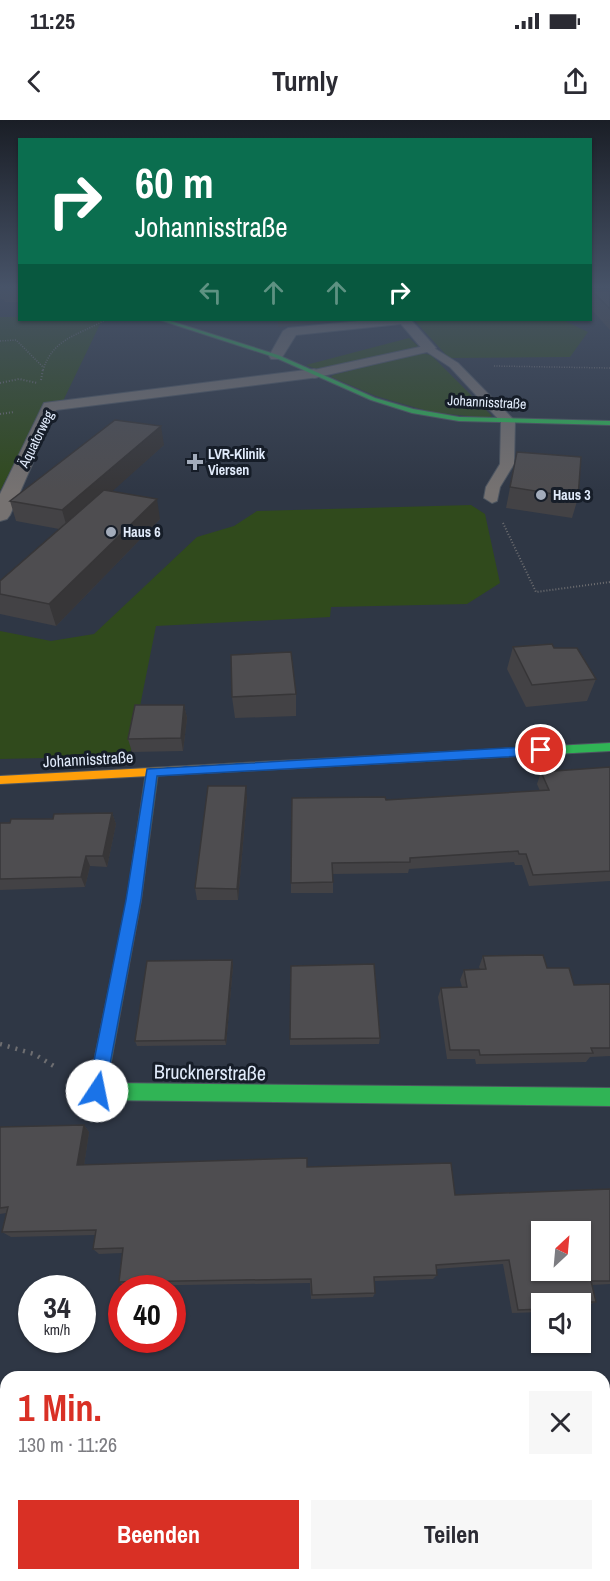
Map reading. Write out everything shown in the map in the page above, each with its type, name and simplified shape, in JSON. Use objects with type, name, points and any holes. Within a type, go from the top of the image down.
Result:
[{"type":"street","name":"Johannisstraße","points":[[276,356],[314,375],[373,399],[412,411],[459,419],[610,423]]},
{"type":"street","name":"Äquatorweg","points":[[0,515],[50,406],[314,375]]},
{"type":"street","name":"Johannisstraße","points":[[0,780],[610,747]]},
{"type":"street","points":[[97,1091],[134,900],[152,772]]},
{"type":"street","name":"Brucknerstraße","points":[[97,1091],[610,1097]]},
{"type":"lane","points":[[314,375],[398,355]]},
{"type":"lane","points":[[440,355],[454,365],[508,421],[507,464],[493,487],[492,498]]},
{"type":"path","points":[[31,355],[43,367],[44,375],[39,384]]},
{"type":"path","points":[[43,367],[51,355]]},
{"type":"path","points":[[454,365],[610,368]]},
{"type":"path","points":[[0,414],[21,411]]},
{"type":"path","points":[[492,498],[536,592],[610,582]]},
{"type":"path","points":[[0,1044],[34,1054],[97,1091]]},
{"type":"green space","points":[[0,355],[85,355],[63,401],[45,404],[0,491]]},
{"type":"green space","points":[[343,355],[386,355],[321,371],[306,365]]},
{"type":"green space","points":[[411,355],[431,355],[492,416],[486,418],[431,412],[376,396],[331,377]]},
{"type":"green space","points":[[446,355],[571,355],[570,357],[449,358]]},
{"type":"green space","points":[[471,505],[485,514],[500,583],[467,604],[331,607],[330,617],[156,626],[130,756],[0,759],[0,631],[51,641],[94,634],[197,537],[234,526],[257,511]]},
{"type":"building","points":[[115,420],[161,426],[62,510],[10,501]]},
{"type":"building","points":[[517,452],[581,457],[578,498],[510,487]]},
{"type":"building","points":[[104,490],[157,499],[49,604],[0,594],[0,581]]},
{"type":"building","points":[[552,644],[554,648],[577,648],[596,679],[532,685],[513,647]]},
{"type":"building","points":[[291,652],[296,694],[232,697],[231,655]]},
{"type":"building","points":[[135,705],[184,705],[181,738],[128,739]]},
{"type":"building","points":[[610,767],[610,871],[533,875],[526,854],[519,854],[518,851],[410,858],[410,862],[332,863],[333,882],[291,883],[292,798],[385,797],[386,800],[549,790],[541,772]]},
{"type":"building","points":[[208,786],[246,786],[237,889],[195,888]]},
{"type":"building","points":[[112,813],[103,856],[86,856],[81,877],[0,879],[0,823],[10,823],[11,819],[53,819],[54,814]]},
{"type":"building","points":[[543,955],[547,968],[569,968],[574,985],[610,984],[610,1048],[591,1048],[593,1053],[480,1055],[479,1050],[450,1050],[441,988],[467,987],[464,970],[486,969],[483,956]]},
{"type":"building","points":[[232,960],[225,1040],[135,1041],[147,961]]},
{"type":"building","points":[[374,964],[380,1038],[290,1039],[291,966]]},
{"type":"building","points":[[84,1125],[77,1165],[307,1158],[307,1167],[451,1163],[455,1195],[610,1189],[610,1281],[591,1281],[596,1302],[591,1302],[591,1293],[531,1293],[531,1309],[518,1310],[509,1260],[436,1265],[437,1275],[374,1277],[375,1293],[312,1295],[311,1279],[186,1281],[186,1275],[120,1275],[123,1248],[93,1249],[96,1230],[2,1232],[8,1207],[0,1208],[0,1127]]},
{"type":"traffic: fast","points":[[273,355],[373,399],[412,411],[459,419],[610,423]]},
{"type":"traffic: fast","points":[[298,764],[610,747]]},
{"type":"traffic: fast","points":[[152,772],[134,900],[97,1091],[610,1097]]},
{"type":"traffic: slow","points":[[0,780],[298,764]]},
{"type":"place","name":"LVR-Klinik Viersen","points":[[195,462]]},
{"type":"place","name":"Haus 3","points":[[541,495]]},
{"type":"place","name":"Haus 6","points":[[111,532]]},
{"type":"route","points":[[97,1091],[134,900],[152,772],[541,750]]}]
